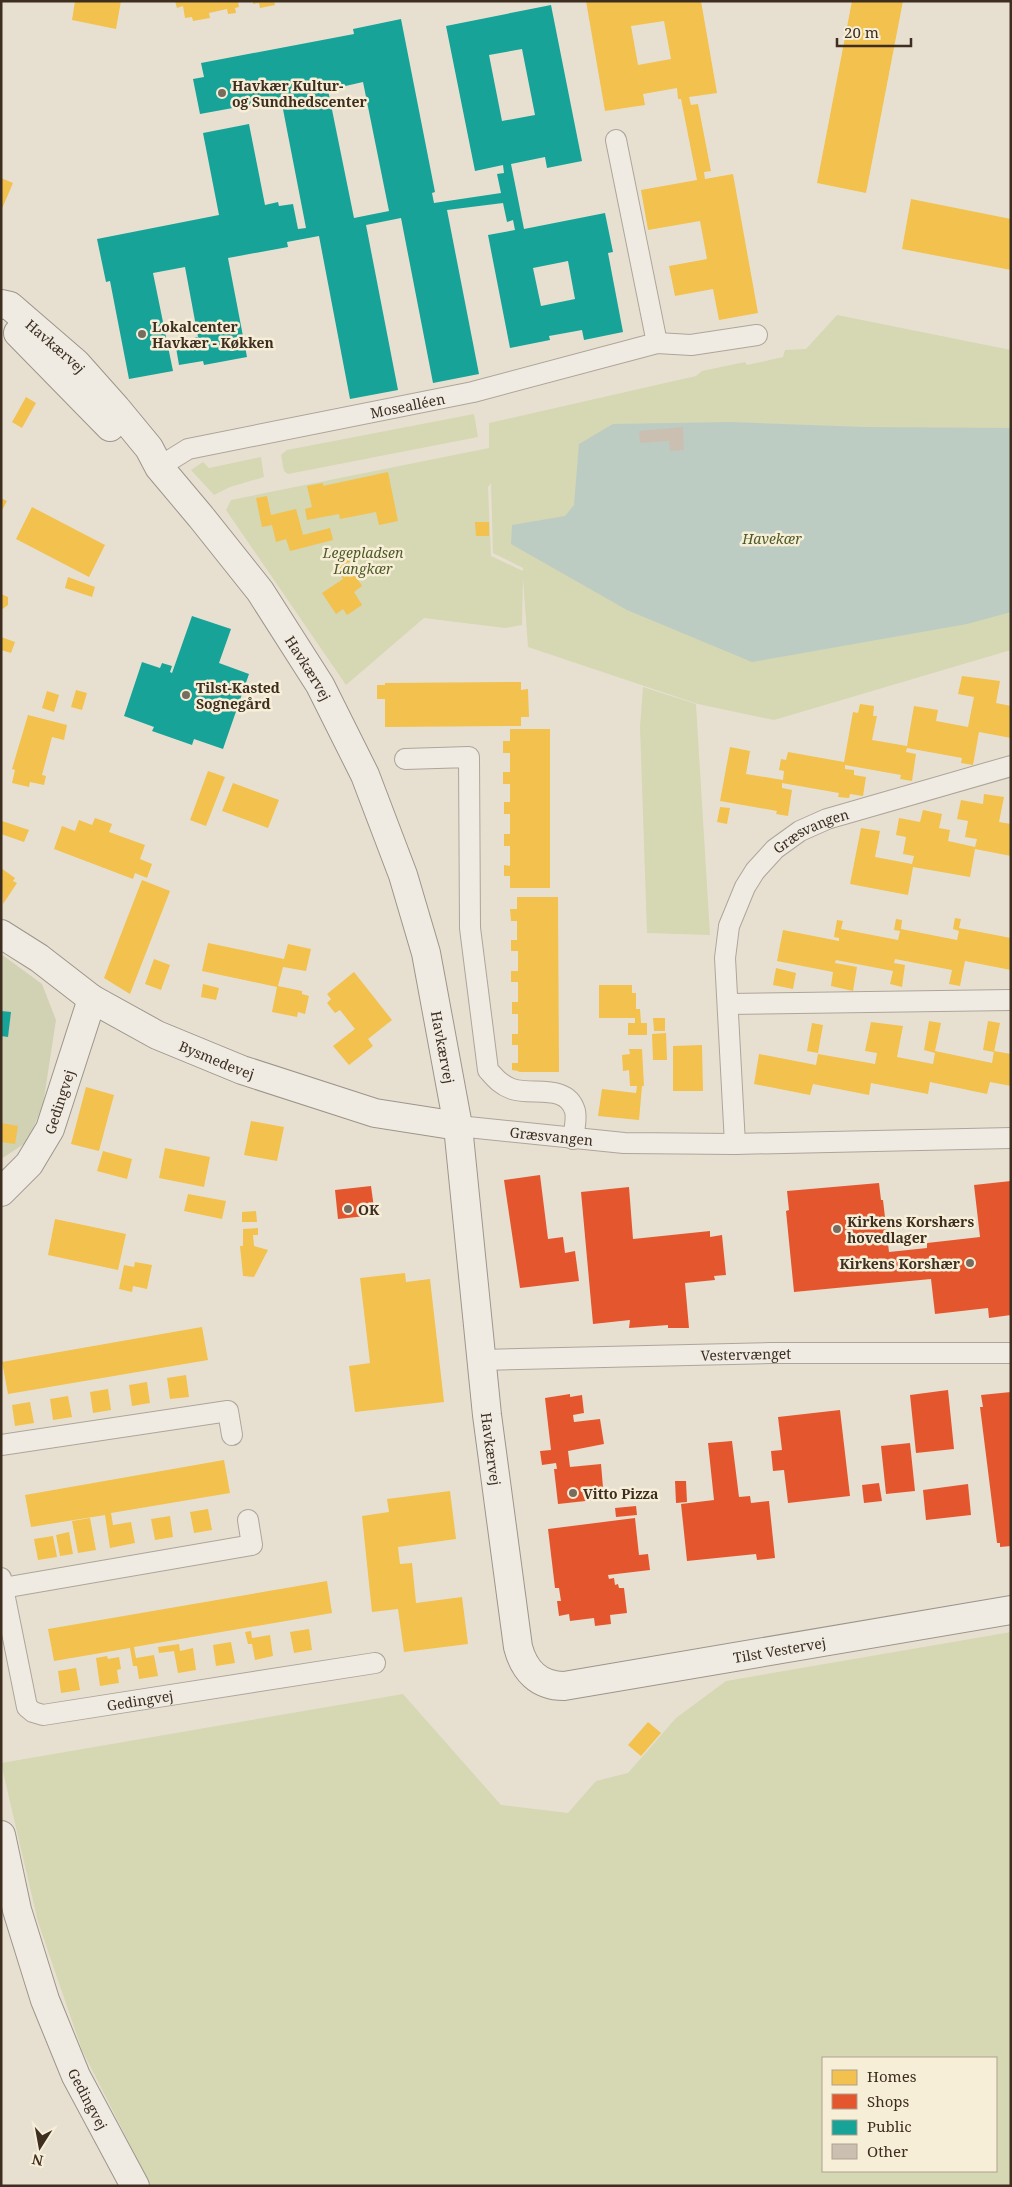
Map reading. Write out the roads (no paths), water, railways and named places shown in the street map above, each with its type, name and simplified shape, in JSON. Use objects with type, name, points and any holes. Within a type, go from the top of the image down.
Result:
[{"type":"street","points":[[616,140],[657,343]]},
{"type":"street","name":"Havkærvej","points":[[1,304],[10,306],[76,363],[149,448],[159,467],[201,516],[260,591],[320,685],[365,775],[403,875],[426,953],[458,1126],[482,1360],[518,1647],[526,1668],[540,1681],[549,1685]]},
{"type":"street","name":"Havkærvej","points":[[1,312],[62,379],[141,456],[159,467]]},
{"type":"street","name":"Mosealléen","points":[[159,467],[188,449],[473,392],[657,343],[691,345],[757,335]]},
{"type":"street","points":[[405,759],[469,757],[470,928],[488,1070],[500,1084],[514,1090],[554,1093],[568,1099],[575,1112],[573,1139]]},
{"type":"street","name":"Græsvangen","points":[[735,1144],[725,958],[729,926],[745,887],[755,870],[775,848],[800,831],[827,819],[1011,766]]},
{"type":"street","name":"Bysmedevej","points":[[1,934],[39,958],[92,999],[157,1035],[242,1070],[376,1113],[458,1126]]},
{"type":"street","name":"Gedingvej","points":[[1,1192],[29,1164],[50,1129],[92,999]]},
{"type":"street","points":[[728,1004],[1011,1000]]},
{"type":"street","name":"Græsvangen","points":[[458,1126],[624,1143],[735,1144],[1011,1138]]},
{"type":"street","name":"Vestervænget","points":[[482,1360],[762,1353],[1011,1352]]},
{"type":"street","points":[[1,1445],[228,1411],[232,1435]]},
{"type":"street","name":"Gedingvej","points":[[248,1520],[252,1546],[2,1583],[27,1707],[33,1712],[43,1715],[375,1663]]},
{"type":"street","name":"Tilst Vestervej","points":[[549,1685],[564,1686],[1011,1610]]},
{"type":"street","name":"Gedingvej","points":[[1,1835],[17,1910],[45,2000],[76,2076],[135,2186]]},
{"type":"place","name":"Havkær Kultur- og Sundhedscenter","points":[[222,93]]},
{"type":"place","name":"Lokalcenter Havkær - Køkken","points":[[142,334]]},
{"type":"place","name":"Tilst-Kasted Sognegård","points":[[186,695]]},
{"type":"place","name":"OK","points":[[348,1209]]},
{"type":"place","name":"Kirkens Korshærs hovedlager","points":[[837,1229]]},
{"type":"place","name":"Kirkens Korshær","points":[[970,1263]]},
{"type":"place","name":"Vitto Pizza","points":[[573,1493]]},
{"type":"park label","name":"Havekær","points":[[772,538]]},
{"type":"park label","name":"Legepladsen Langkær","points":[[363,560]]}]
